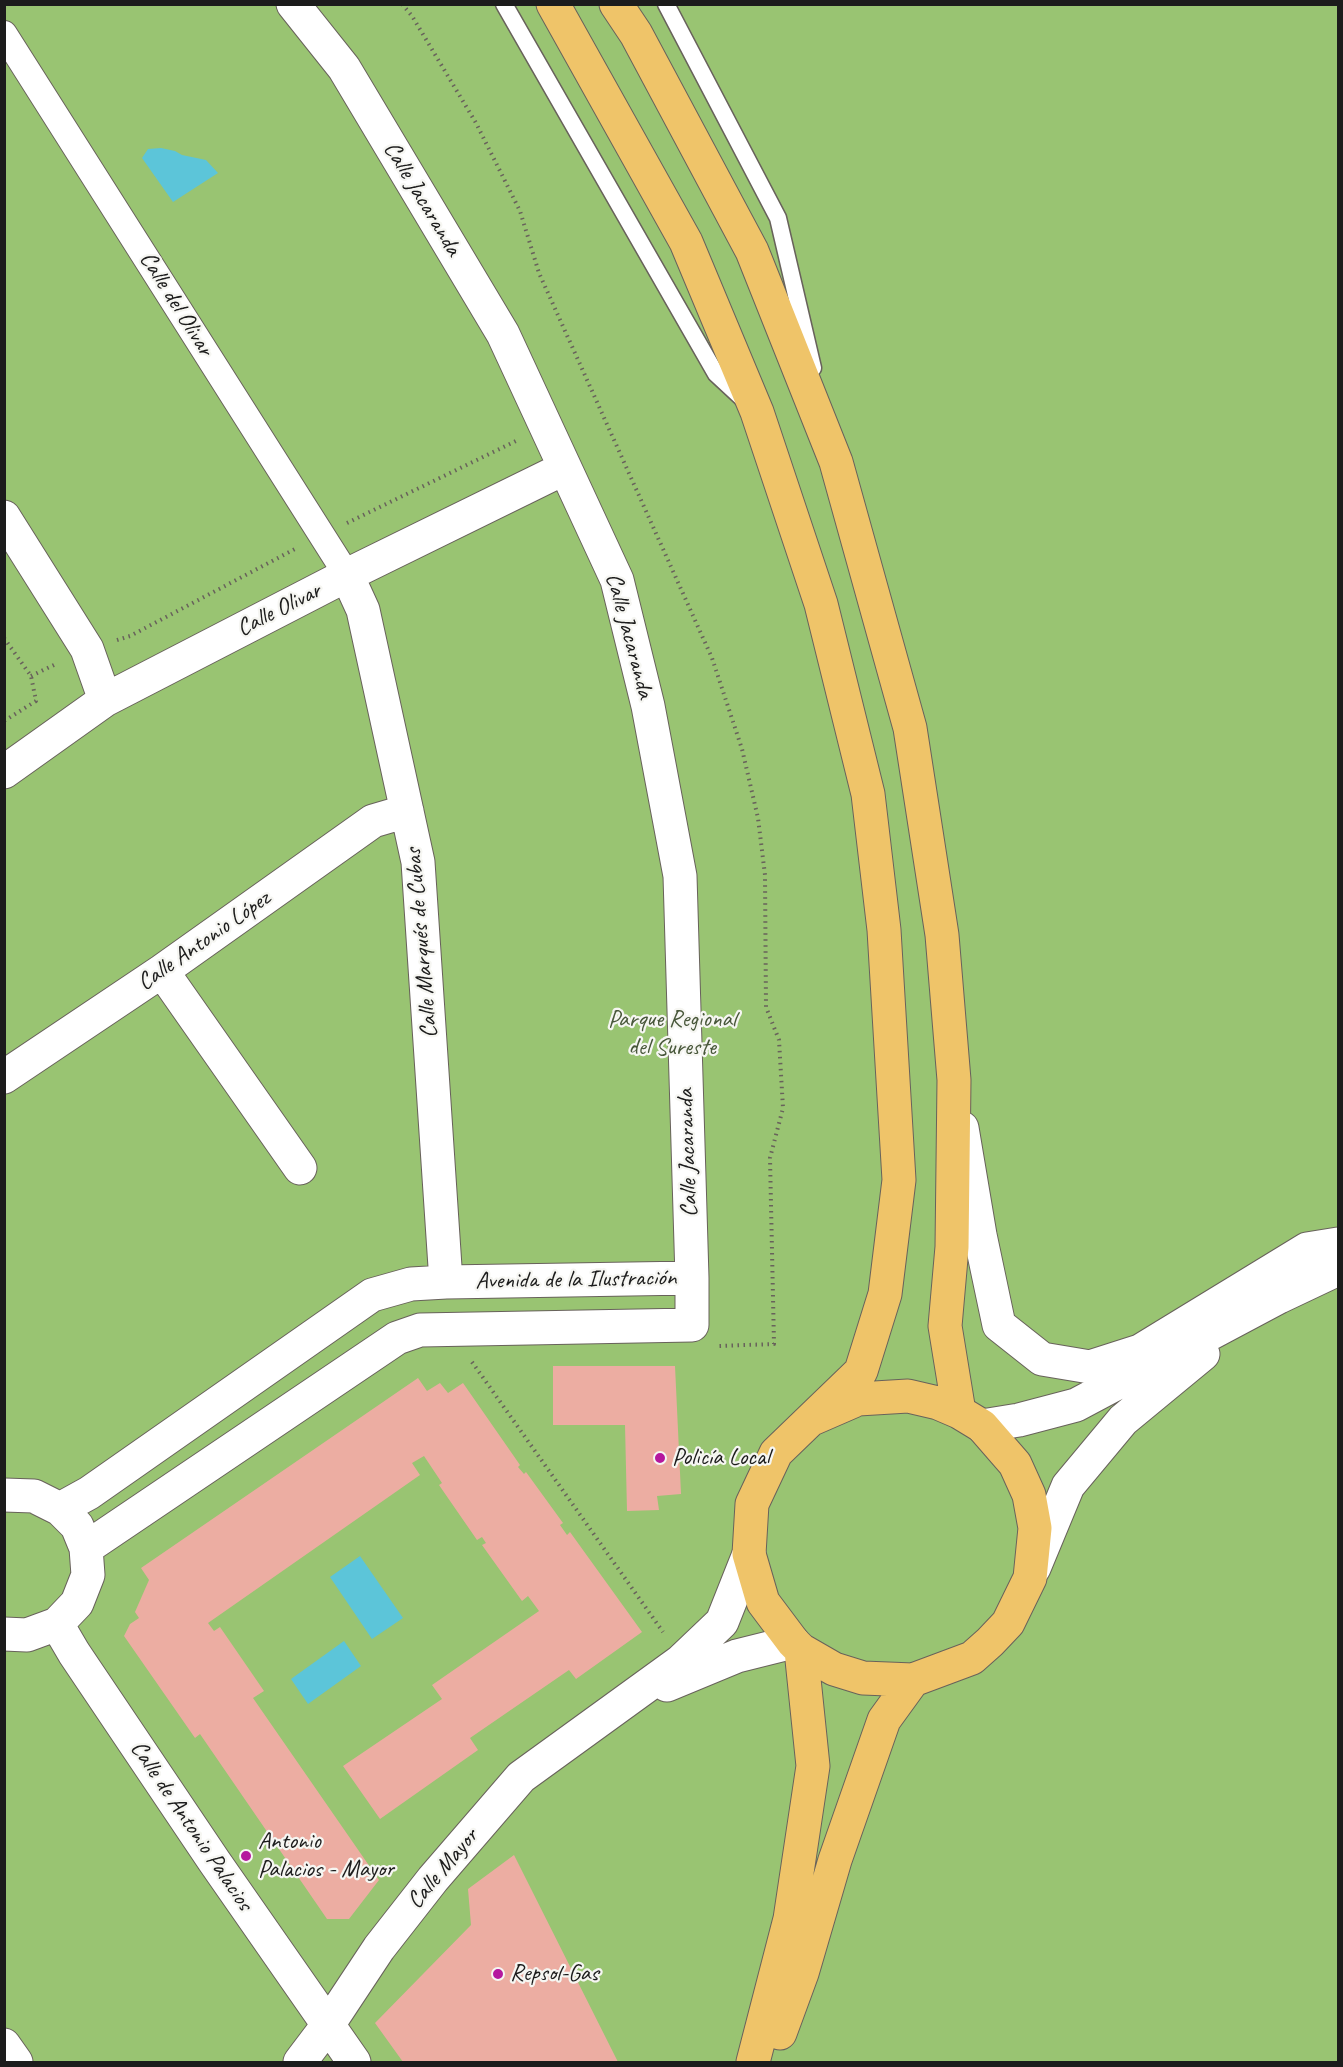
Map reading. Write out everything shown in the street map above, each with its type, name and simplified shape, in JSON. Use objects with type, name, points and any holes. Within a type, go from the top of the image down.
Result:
[{"type":"main road","points":[[553,4],[686,243],[757,412],[821,604],[868,794],[884,930],[899,1180],[885,1294],[861,1371],[776,1453],[752,1504],[749,1554],[763,1602],[797,1646],[834,1669],[863,1678],[913,1680],[972,1658],[1008,1623],[1030,1578],[1035,1528],[1029,1495],[1015,1464],[970,1419],[938,1403],[908,1396],[858,1399],[812,1419]]},
{"type":"main road","points":[[616,4],[636,34],[752,251],[836,462],[910,728],[942,935],[954,1080],[952,1247],[945,1326],[970,1419]]},
{"type":"main road","points":[[753,2062],[790,1919],[813,1766],[797,1646]]},
{"type":"main road","points":[[769,2062],[802,1973],[835,1860],[884,1720],[913,1680]]},
{"type":"street","name":"Calle Jacaranda","points":[[293,4],[344,68],[503,334],[617,580],[648,706],[680,876],[692,1278]]},
{"type":"street","name":"Calle del Olivar","points":[[4,34],[347,575]]},
{"type":"street","name":"Calle Olivar","points":[[4,772],[105,700],[347,575],[565,468]]},
{"type":"street","points":[[4,517],[87,649],[105,700]]},
{"type":"street","name":"Calle Marqués de Cubas","points":[[347,575],[363,610],[418,862],[446,1282]]},
{"type":"street","name":"Calle Antonio López","points":[[4,1077],[162,971],[373,821],[407,811]]},
{"type":"street","points":[[162,971],[300,1168]]},
{"type":"street","points":[[954,1080],[980,1234],[999,1325],[1042,1359],[1090,1367],[1140,1351],[1307,1249],[1338,1244]]},
{"type":"street","points":[[970,1419],[1019,1420],[1076,1405],[1279,1297],[1338,1269]]},
{"type":"street","name":"Avenida de la Ilustración","points":[[60,1509],[89,1493],[372,1295],[411,1284],[446,1282],[692,1278],[692,1325],[420,1330],[397,1338],[86,1548]]},
{"type":"street","points":[[1030,1578],[1068,1486],[1123,1420],[1188,1365],[1279,1297]]},
{"type":"street","points":[[4,1495],[34,1496],[60,1509],[77,1526],[86,1548],[87,1575],[77,1603],[57,1624],[27,1635],[4,1634]]},
{"type":"street","name":"Calle Mayor","points":[[300,2062],[328,2025],[379,1948],[433,1879],[521,1777],[681,1661],[722,1622],[749,1554]]},
{"type":"street","name":"Calle de Antonio Palacios","points":[[57,1624],[74,1653],[214,1861],[354,2062]]},
{"type":"street","name":"Calle Mayor","points":[[618,1706],[737,1656],[797,1646]]},
{"type":"street","points":[[4,2045],[16,2062]]},
{"type":"lane","points":[[504,4],[716,374],[757,412]]},
{"type":"lane","points":[[666,4],[778,218],[836,462]]},
{"type":"path","points":[[402,4],[412,16],[476,123],[520,211],[539,273],[712,658],[742,749],[758,818],[765,875],[766,1007],[779,1040],[783,1097],[783,1108],[770,1158],[774,1344],[715,1346]]},
{"type":"path","points":[[31,676],[87,649],[130,636],[322,535],[518,441]]},
{"type":"path","points":[[4,638],[31,676],[36,701],[4,722]]},
{"type":"path","points":[[467,1356],[663,1632]]},
{"type":"green space","name":"Parque Regional del Sureste","points":[[5,5],[1338,5],[1338,2062],[5,2062]]},
{"type":"water","points":[[161,148],[206,160],[218,173],[173,202],[142,158],[148,149]]},
{"type":"water","points":[[360,1556],[403,1618],[372,1639],[330,1577]]},
{"type":"water","points":[[344,1641],[361,1666],[308,1704],[291,1679]]},
{"type":"building","points":[[553,1366],[675,1366],[681,1494],[657,1496],[659,1510],[627,1511],[625,1425],[553,1425]]},
{"type":"building","points":[[418,1378],[427,1391],[440,1383],[448,1393],[463,1383],[520,1465],[518,1467],[524,1474],[526,1472],[563,1523],[560,1525],[567,1535],[570,1532],[642,1632],[576,1679],[569,1670],[470,1738],[478,1750],[380,1819],[343,1766],[442,1699],[432,1685],[539,1611],[528,1596],[522,1601],[482,1545],[486,1543],[482,1537],[477,1540],[439,1485],[442,1483],[424,1456],[412,1463],[420,1475],[208,1623],[214,1631],[220,1627],[264,1691],[253,1698],[379,1880],[349,1919],[327,1919],[200,1734],[195,1738],[124,1636],[130,1624],[139,1618],[135,1612],[149,1580],[141,1568]]},
{"type":"building","name":"Repsol-Gas","points":[[514,1855],[618,2062],[403,2062],[375,2023],[471,1925],[468,1889]]},
{"type":"place","name":"Policía Local","points":[[660,1458]]},
{"type":"place","name":"Antonio Palacios - Mayor","points":[[246,1856]]},
{"type":"place","name":"Repsol-Gas","points":[[498,1974]]}]
